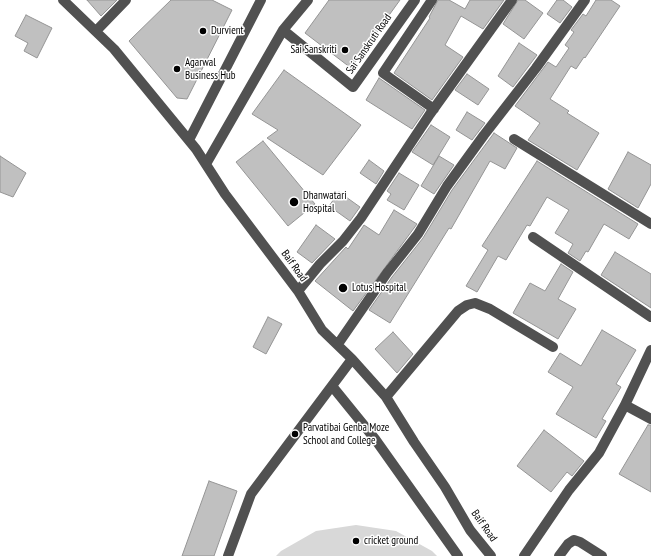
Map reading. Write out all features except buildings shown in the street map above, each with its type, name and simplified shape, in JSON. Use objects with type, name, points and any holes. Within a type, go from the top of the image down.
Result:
[{"type":"street","name":"Baif Road","points":[[63,0],[96,31],[132,70],[165,114],[189,140],[225,194],[298,291],[322,330],[338,344],[386,397],[414,442],[445,487],[470,530],[491,556]]},
{"type":"street","points":[[96,31],[126,0]]},
{"type":"street","points":[[189,140],[261,0]]},
{"type":"street","points":[[206,164],[283,30],[308,0]]},
{"type":"street","name":"Sai Sanskruti Road","points":[[283,30],[353,87],[415,0]]},
{"type":"street","points":[[432,0],[383,73],[434,109]]},
{"type":"street","points":[[298,291],[320,264],[343,241],[361,218],[434,109],[512,0]]},
{"type":"street","points":[[338,344],[387,273],[418,234],[447,186],[585,0]]},
{"type":"street","points":[[514,139],[651,224]]},
{"type":"street","points":[[533,237],[651,317]]},
{"type":"street","points":[[386,397],[458,311],[467,305],[475,303],[490,309],[553,348]]},
{"type":"street","points":[[524,556],[569,490],[600,453],[651,350]]},
{"type":"street","points":[[228,556],[251,494],[352,359]]},
{"type":"street","points":[[332,386],[375,439],[458,556]]},
{"type":"street","points":[[625,405],[651,418]]},
{"type":"street","points":[[559,556],[568,544],[574,540],[580,542],[602,556]]},
{"type":"shaded area","name":"cricket ground","points":[[356,525],[396,531],[432,551],[437,556],[276,556],[281,551],[316,531]]},
{"type":"place","name":"Durvient","points":[[203,31]]},
{"type":"place","name":"Sai Sanskriti","points":[[345,50]]},
{"type":"place","name":"Agarwal Business Hub","points":[[177,69]]},
{"type":"place","name":"Dhanwatari Hospital","points":[[294,202]]},
{"type":"place","name":"Lotus Hospital","points":[[343,288]]},
{"type":"place","name":"Parvatibai Genba Moze School and College","points":[[295,434]]},
{"type":"place","name":"cricket ground","points":[[356,541]]}]
